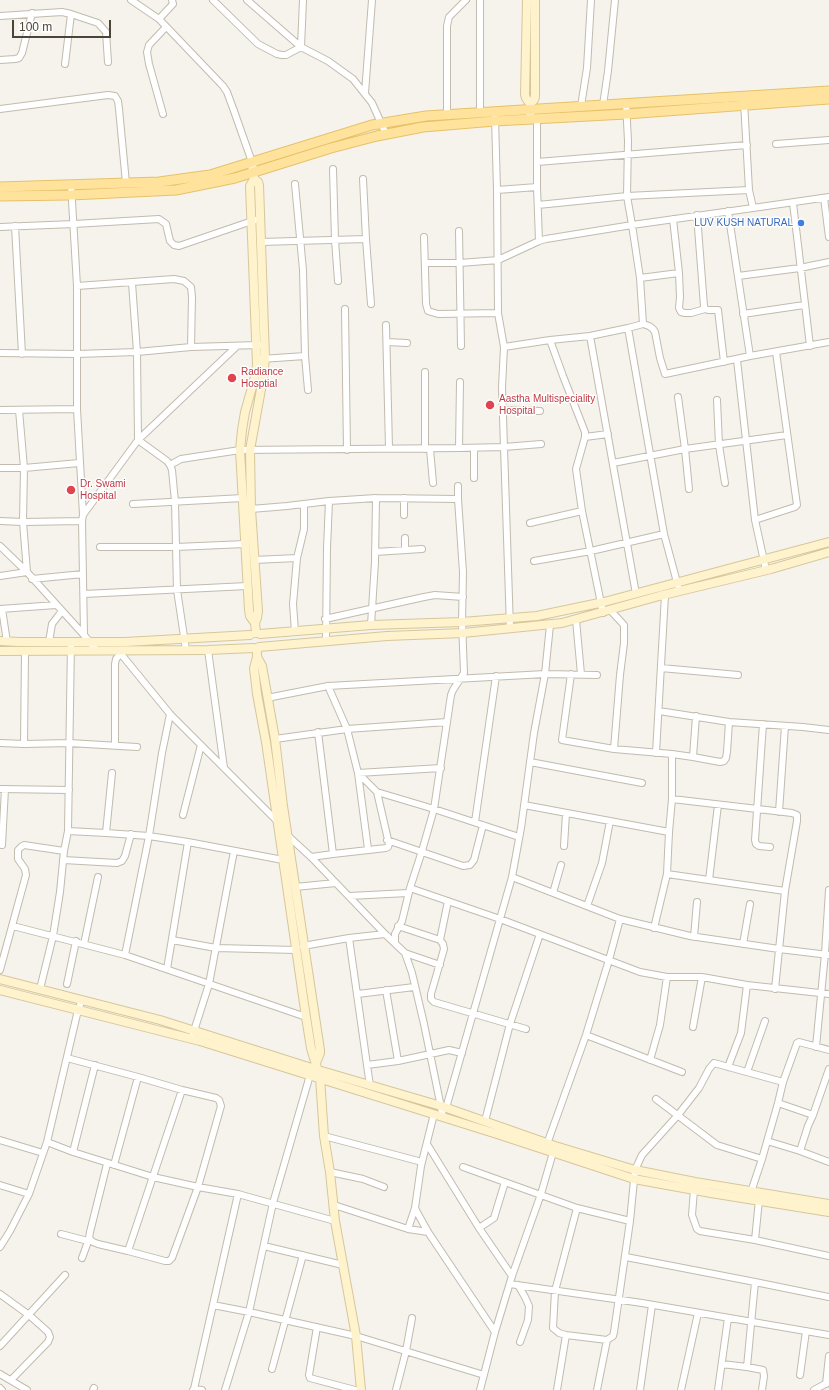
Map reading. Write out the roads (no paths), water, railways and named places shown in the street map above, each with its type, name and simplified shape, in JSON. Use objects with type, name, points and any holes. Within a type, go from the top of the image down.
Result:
[{"type":"main road","points":[[532,113],[626,114],[829,91]]},
{"type":"main road","points":[[0,187],[160,182],[210,174],[330,143],[495,116],[532,113],[581,106],[626,103],[829,99]]},
{"type":"main road","points":[[0,196],[72,195],[176,190],[235,178],[254,176],[377,124],[426,116],[480,112],[495,116]]},
{"type":"street","points":[[131,0],[159,19],[227,92],[252,162],[254,176],[250,186],[260,242],[261,359],[263,378],[250,450],[251,509],[258,618],[255,623],[255,634],[248,642],[256,648],[257,657],[262,666],[274,739],[295,887],[306,1017],[311,1048],[318,1070]]},
{"type":"street","points":[[213,0],[263,48],[277,54],[286,55],[301,47]]},
{"type":"street","points":[[247,0],[254,3],[301,47],[328,61],[353,79],[372,103],[377,124],[382,135]]},
{"type":"street","points":[[301,47],[303,0]]},
{"type":"street","points":[[365,93],[372,0]]},
{"type":"street","points":[[447,115],[447,26],[449,17],[466,0]]},
{"type":"street","points":[[480,0],[480,112]]},
{"type":"street","points":[[527,0],[526,98],[532,113]]},
{"type":"street","points":[[535,0],[535,97],[532,113],[537,162],[536,188],[539,241]]},
{"type":"street","points":[[581,106],[588,68],[591,0]]},
{"type":"street","points":[[603,105],[615,0]]},
{"type":"street","points":[[159,19],[172,4]]},
{"type":"street","points":[[0,16],[62,12],[98,23],[106,32],[108,62]]},
{"type":"street","points":[[0,60],[19,58],[22,53],[32,13]]},
{"type":"street","points":[[66,64],[71,14]]},
{"type":"street","points":[[163,114],[147,52],[149,45],[166,27]]},
{"type":"street","points":[[0,109],[108,95],[115,96],[118,101],[119,108],[126,183]]},
{"type":"street","points":[[743,100],[749,190],[753,208]]},
{"type":"street","points":[[626,103],[628,154],[627,196],[640,278],[643,324]]},
{"type":"street","points":[[495,116],[498,313],[504,348],[502,387],[510,628]]},
{"type":"street","points":[[776,144],[829,140]]},
{"type":"street","points":[[537,162],[747,146]]},
{"type":"street","points":[[333,169],[338,281]]},
{"type":"street","points":[[363,179],[371,304]]},
{"type":"street","points":[[71,184],[77,286],[77,408],[82,518],[84,635]]},
{"type":"street","points":[[295,184],[303,270],[305,356],[308,390]]},
{"type":"street","points":[[497,190],[536,188]]},
{"type":"street","points":[[538,205],[627,196],[749,190]]},
{"type":"street","points":[[425,263],[460,263],[498,260],[539,241],[697,215],[826,198],[829,237]]},
{"type":"street","points":[[793,202],[810,346]]},
{"type":"street","points":[[728,212],[750,356]]},
{"type":"street","points":[[697,215],[705,309]]},
{"type":"street","points":[[0,227],[159,219],[166,224],[170,241],[174,245],[179,246],[256,219]]},
{"type":"street","points":[[256,219],[261,345]]},
{"type":"street","points":[[673,219],[679,273],[679,308],[681,312],[691,313],[705,309],[718,310],[724,362]]},
{"type":"street","points":[[15,226],[22,354]]},
{"type":"street","points":[[460,231],[461,346]]},
{"type":"street","points":[[424,237],[426,304],[428,311],[438,314],[498,313]]},
{"type":"street","points":[[260,242],[366,239]]},
{"type":"street","points":[[738,276],[800,268],[829,262]]},
{"type":"street","points":[[640,278],[679,273]]},
{"type":"street","points":[[77,286],[174,279],[184,281],[191,287],[191,346]]},
{"type":"street","points":[[132,283],[137,352],[138,440]]},
{"type":"street","points":[[744,314],[804,305]]},
{"type":"street","points":[[345,309],[347,450]]},
{"type":"street","points":[[504,348],[550,340],[590,336],[643,324],[649,326],[655,332],[665,374],[737,360],[750,356],[829,342]]},
{"type":"street","points":[[386,325],[389,448]]},
{"type":"street","points":[[628,328],[664,534],[679,592]]},
{"type":"street","points":[[590,336],[627,542],[634,597]]},
{"type":"street","points":[[550,340],[583,427],[585,437],[576,469],[582,511],[602,603],[611,610],[624,625],[624,643],[614,750]]},
{"type":"street","points":[[386,342],[408,343]]},
{"type":"street","points":[[0,353],[77,354],[137,352],[191,346],[261,345]]},
{"type":"street","points":[[82,518],[138,440],[237,346]]},
{"type":"street","points":[[755,520],[798,505],[776,352]]},
{"type":"street","points":[[261,359],[305,356]]},
{"type":"street","points":[[255,623],[249,613],[240,450],[242,430],[256,373],[261,359]]},
{"type":"street","points":[[737,360],[755,520],[766,570]]},
{"type":"street","points":[[425,372],[428,449],[433,483]]},
{"type":"street","points":[[459,448],[460,382]]},
{"type":"street","points":[[678,397],[689,489]]},
{"type":"street","points":[[718,400],[719,445],[725,483]]},
{"type":"street","points":[[0,410],[77,408]]},
{"type":"street","points":[[19,410],[24,468],[23,522],[26,572]]},
{"type":"street","points":[[503,410],[540,411]]},
{"type":"street","points":[[585,437],[608,434]]},
{"type":"street","points":[[613,463],[685,449],[787,435]]},
{"type":"street","points":[[138,440],[170,465],[175,502],[177,590],[186,650]]},
{"type":"street","points":[[170,465],[180,459],[240,450],[347,450],[389,448],[428,449],[504,447],[542,444]]},
{"type":"street","points":[[474,448],[474,478]]},
{"type":"street","points":[[0,468],[24,468],[79,463]]},
{"type":"street","points":[[395,942],[394,934],[402,921],[409,890],[434,809],[453,690],[462,678],[464,668],[462,622],[463,572],[458,486]]},
{"type":"street","points":[[133,504],[243,498]]},
{"type":"street","points":[[251,509],[376,498],[458,500]]},
{"type":"street","points":[[371,625],[376,498]]},
{"type":"street","points":[[404,498],[404,515]]},
{"type":"street","points":[[326,642],[325,619],[329,501]]},
{"type":"street","points":[[295,632],[293,604],[297,558],[304,529],[304,504]]},
{"type":"street","points":[[530,523],[582,511]]},
{"type":"street","points":[[0,521],[23,522],[82,518]]},
{"type":"street","points":[[534,561],[591,551],[664,534]]},
{"type":"street","points":[[405,538],[405,550]]},
{"type":"street","points":[[56,605],[1,609],[4,641],[49,642],[97,651],[122,652],[208,650],[256,648],[387,636],[463,633],[550,625],[576,620],[611,610],[634,597],[677,583],[829,542]]},
{"type":"street","points":[[100,547],[176,547],[245,544]]},
{"type":"street","points":[[0,546],[26,572],[97,651]]},
{"type":"street","points":[[375,552],[422,549]]},
{"type":"street","points":[[0,651],[25,652],[71,647],[91,643],[295,632],[371,625],[462,622],[537,616],[634,597],[665,595],[679,592],[829,552]]},
{"type":"street","points":[[254,560],[297,558]]},
{"type":"street","points":[[0,576],[26,572]]},
{"type":"street","points":[[32,579],[83,574]]},
{"type":"street","points":[[84,594],[247,586]]},
{"type":"street","points":[[325,619],[435,595],[463,597]]},
{"type":"street","points":[[656,753],[665,595]]},
{"type":"street","points":[[49,642],[52,624],[62,611]]},
{"type":"street","points":[[576,620],[582,674]]},
{"type":"street","points":[[443,1107],[474,1013],[512,877],[545,674],[550,625]]},
{"type":"street","points":[[255,634],[263,641],[256,648]]},
{"type":"street","points":[[116,745],[115,664],[117,657],[122,652],[127,642]]},
{"type":"street","points":[[40,988],[53,936],[68,831],[71,647]]},
{"type":"street","points":[[208,650],[224,768]]},
{"type":"street","points":[[24,744],[25,652]]},
{"type":"street","points":[[122,652],[170,714],[277,822],[288,837],[312,857],[405,953],[412,973],[414,987],[443,1107],[443,1117]]},
{"type":"street","points":[[257,657],[254,666],[283,860],[320,1050],[318,1070],[324,1136],[330,1172],[335,1220],[356,1336],[361,1390]]},
{"type":"street","points":[[661,668],[738,675]]},
{"type":"street","points":[[267,698],[328,686],[496,676],[545,674],[597,675]]},
{"type":"street","points":[[571,674],[562,740],[614,750],[672,754],[720,762],[724,761],[726,758],[729,722]]},
{"type":"street","points":[[475,822],[496,676]]},
{"type":"street","points":[[328,686],[347,729],[358,772],[368,849]]},
{"type":"street","points":[[659,711],[729,722],[829,730]]},
{"type":"street","points":[[125,955],[149,836],[162,753],[170,714]]},
{"type":"street","points":[[693,757],[696,716]]},
{"type":"street","points":[[274,739],[347,729],[447,722]]},
{"type":"street","points":[[763,724],[755,840],[756,844],[759,846],[770,847]]},
{"type":"street","points":[[779,812],[785,726]]},
{"type":"street","points":[[318,732],[333,854]]},
{"type":"street","points":[[0,743],[70,743],[137,747]]},
{"type":"street","points":[[183,815],[201,745]]},
{"type":"street","points":[[654,928],[667,874],[672,799],[672,754]]},
{"type":"street","points":[[530,762],[642,783]]},
{"type":"street","points":[[358,772],[441,768]]},
{"type":"street","points":[[358,772],[377,792],[519,837]]},
{"type":"street","points":[[106,832],[112,773]]},
{"type":"street","points":[[2,846],[2,789],[69,790]]},
{"type":"street","points":[[312,857],[386,848],[388,844],[377,792]]},
{"type":"street","points":[[672,799],[792,813],[796,815],[797,821],[785,892],[775,988]]},
{"type":"street","points":[[524,805],[669,832]]},
{"type":"street","points":[[709,880],[718,805]]},
{"type":"street","points":[[564,846],[566,813]]},
{"type":"street","points":[[587,906],[602,863],[610,821]]},
{"type":"street","points":[[387,840],[463,866],[470,865],[474,860],[483,825]]},
{"type":"street","points":[[68,831],[106,832],[149,836],[283,860]]},
{"type":"street","points":[[63,860],[122,861],[125,856],[131,834]]},
{"type":"street","points":[[167,969],[188,842]]},
{"type":"street","points":[[0,970],[26,875],[25,869],[18,859],[21,846],[31,845],[64,851]]},
{"type":"street","points":[[190,1039],[195,1030],[210,984],[234,851]]},
{"type":"street","points":[[553,893],[561,865]]},
{"type":"street","points":[[667,874],[785,892]]},
{"type":"street","points":[[84,944],[98,877]]},
{"type":"street","points":[[512,877],[620,920],[694,937],[827,954]]},
{"type":"street","points":[[295,887],[336,883]]},
{"type":"street","points":[[349,896],[409,890],[448,901],[500,919],[640,972],[667,977],[702,977],[747,985],[829,994]]},
{"type":"street","points":[[816,1047],[827,954],[829,890]]},
{"type":"street","points":[[440,940],[448,901]]},
{"type":"street","points":[[694,937],[697,902]]},
{"type":"street","points":[[743,944],[750,904]]},
{"type":"street","points":[[480,1390],[495,1332],[512,1276],[542,1194],[552,1148],[620,920]]},
{"type":"street","points":[[13,926],[76,941],[125,955],[306,1017]]},
{"type":"street","points":[[398,926],[440,940],[443,944],[444,949],[431,994],[431,999],[434,1002],[526,1029]]},
{"type":"street","points":[[172,940],[216,948],[300,948],[349,938],[385,934]]},
{"type":"street","points":[[485,1121],[510,1024],[540,934]]},
{"type":"street","points":[[349,938],[370,1086]]},
{"type":"street","points":[[67,984],[76,941]]},
{"type":"street","points":[[405,953],[440,965]]},
{"type":"street","points":[[650,1060],[660,1025],[667,977]]},
{"type":"street","points":[[693,1027],[702,977]]},
{"type":"street","points":[[0,979],[40,988],[195,1030],[318,1070],[443,1107],[485,1121],[634,1179],[694,1190],[829,1204]]},
{"type":"street","points":[[728,1067],[741,1033],[747,985]]},
{"type":"street","points":[[358,994],[414,987]]},
{"type":"street","points":[[0,990],[190,1039],[310,1075]]},
{"type":"street","points":[[386,990],[398,1061]]},
{"type":"street","points":[[0,1247],[29,1194],[47,1142],[78,1010],[82,1000]]},
{"type":"street","points":[[747,1072],[766,1021]]},
{"type":"street","points":[[586,1035],[682,1072]]},
{"type":"street","points":[[750,1195],[762,1159],[783,1082],[797,1043],[799,1042],[829,1050]]},
{"type":"street","points":[[366,1065],[398,1061],[449,1050],[462,1053]]},
{"type":"street","points":[[61,1234],[169,1261],[172,1258],[198,1187],[221,1103],[216,1098],[67,1058]]},
{"type":"street","points":[[577,1208],[555,1291],[553,1328],[559,1333],[566,1335],[607,1340],[614,1334],[618,1300],[626,1257],[635,1170],[642,1155],[678,1115],[699,1088],[714,1063],[783,1082]]},
{"type":"street","points":[[73,1152],[94,1065]]},
{"type":"street","points":[[800,1151],[829,1069]]},
{"type":"street","points":[[225,1390],[249,1312],[273,1203],[310,1075],[318,1070]]},
{"type":"street","points":[[318,1070],[434,1114],[552,1148],[635,1170],[750,1195],[759,1200],[829,1212]]},
{"type":"street","points":[[114,1165],[138,1077]]},
{"type":"street","points":[[128,1251],[182,1090]]},
{"type":"street","points":[[656,1099],[717,1145],[762,1159]]},
{"type":"street","points":[[778,1104],[813,1115]]},
{"type":"street","points":[[408,1229],[415,1208],[422,1162],[434,1114]]},
{"type":"street","points":[[324,1136],[422,1162]]},
{"type":"street","points":[[0,1140],[43,1154]]},
{"type":"street","points":[[767,1141],[829,1162]]},
{"type":"street","points":[[47,1142],[107,1164],[153,1177],[238,1194],[335,1220]]},
{"type":"street","points":[[427,1144],[479,1228],[512,1276]]},
{"type":"street","points":[[82,1258],[89,1240],[107,1164]]},
{"type":"street","points":[[463,1166],[577,1208],[630,1221]]},
{"type":"street","points":[[330,1172],[384,1187]]},
{"type":"street","points":[[479,1228],[494,1218],[505,1182]]},
{"type":"street","points":[[0,1185],[29,1194]]},
{"type":"street","points":[[694,1190],[692,1215],[697,1229],[700,1231],[755,1240],[829,1256]]},
{"type":"street","points":[[202,1390],[193,1389],[238,1194]]},
{"type":"street","points":[[755,1240],[759,1200]]},
{"type":"street","points":[[334,1205],[408,1229],[428,1232]]},
{"type":"street","points":[[415,1208],[428,1232],[495,1332]]},
{"type":"street","points":[[264,1246],[343,1265]]},
{"type":"street","points":[[272,1369],[303,1255]]},
{"type":"street","points":[[626,1257],[829,1297]]},
{"type":"street","points":[[0,1346],[65,1275]]},
{"type":"street","points":[[747,1367],[755,1282]]},
{"type":"street","points":[[510,1284],[652,1305],[829,1335]]},
{"type":"street","points":[[518,1285],[528,1306],[528,1320],[520,1342]]},
{"type":"street","points":[[0,1294],[29,1315],[48,1332],[50,1337],[48,1342],[10,1380]]},
{"type":"street","points":[[213,1305],[356,1336],[484,1375]]},
{"type":"street","points":[[640,1390],[652,1305]]},
{"type":"street","points":[[681,1390],[698,1314]]},
{"type":"street","points":[[396,1390],[406,1351],[412,1318]]},
{"type":"street","points":[[718,1390],[728,1318]]},
{"type":"street","points":[[317,1327],[309,1375],[310,1378],[355,1390]]},
{"type":"street","points":[[800,1375],[806,1331]]},
{"type":"street","points":[[557,1390],[566,1335]]},
{"type":"street","points":[[597,1390],[607,1340]]},
{"type":"street","points":[[814,1390],[828,1383],[829,1356]]},
{"type":"street","points":[[722,1364],[763,1370],[764,1376],[762,1390]]},
{"type":"street","points":[[0,1374],[27,1390]]},
{"type":"place","name":"LUV KUSH NATURAL","points":[[801,223]]},
{"type":"place","name":"Radiance Hosptial","points":[[232,378]]},
{"type":"place","name":"Aastha Multispeciality Hospital","points":[[490,405]]},
{"type":"place","name":"Dr. Swami Hospital","points":[[71,490]]}]
